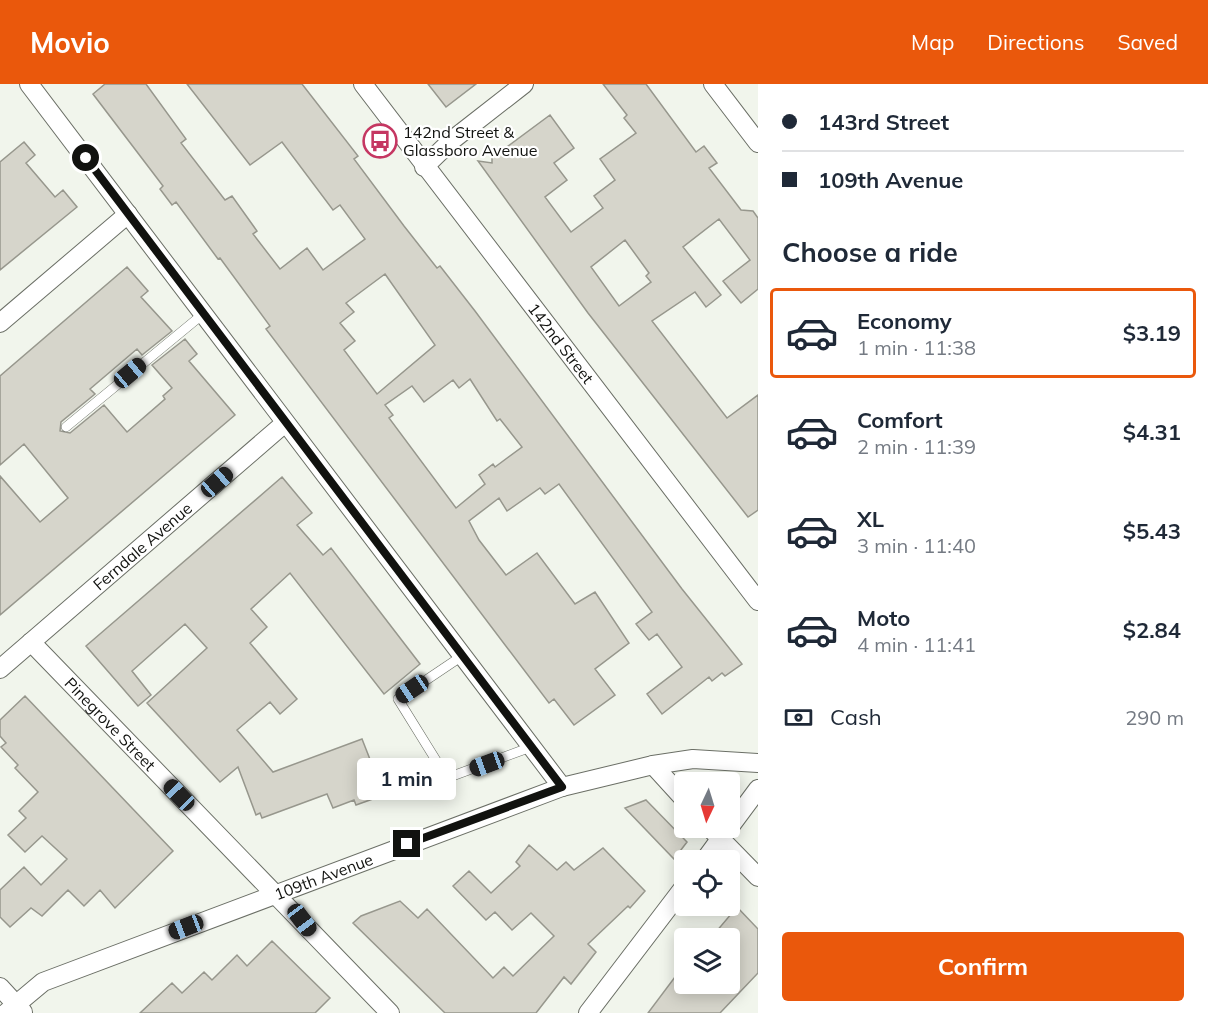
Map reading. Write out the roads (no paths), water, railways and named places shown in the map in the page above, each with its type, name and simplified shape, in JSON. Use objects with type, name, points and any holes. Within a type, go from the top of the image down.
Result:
[{"type":"street","points":[[30,84],[562,787]]},
{"type":"street","name":"142nd Street","points":[[363,84],[424,167],[758,601]]},
{"type":"street","points":[[424,167],[451,141],[524,84]]},
{"type":"street","points":[[713,84],[758,143]]},
{"type":"street","points":[[0,323],[128,214]]},
{"type":"street","name":"Ferndale Avenue","points":[[0,669],[285,423]]},
{"type":"street","name":"Pinegrove Street","points":[[31,642],[390,1013]]},
{"type":"street","name":"109th Avenue","points":[[16,1010],[43,982],[274,893],[562,787],[652,765],[693,759],[758,763]]},
{"type":"street","points":[[652,765],[674,788]]},
{"type":"street","points":[[740,810],[758,789]]},
{"type":"street","points":[[727,838],[758,877]]},
{"type":"street","points":[[588,1013],[674,900]]},
{"type":"street","points":[[0,987],[16,1010]]},
{"type":"lane","points":[[66,427],[203,314]]},
{"type":"lane","points":[[462,656],[398,699],[447,778],[531,747]]},
{"type":"place","name":"142nd Street & Glassboro Avenue","points":[[380,141]]}]
